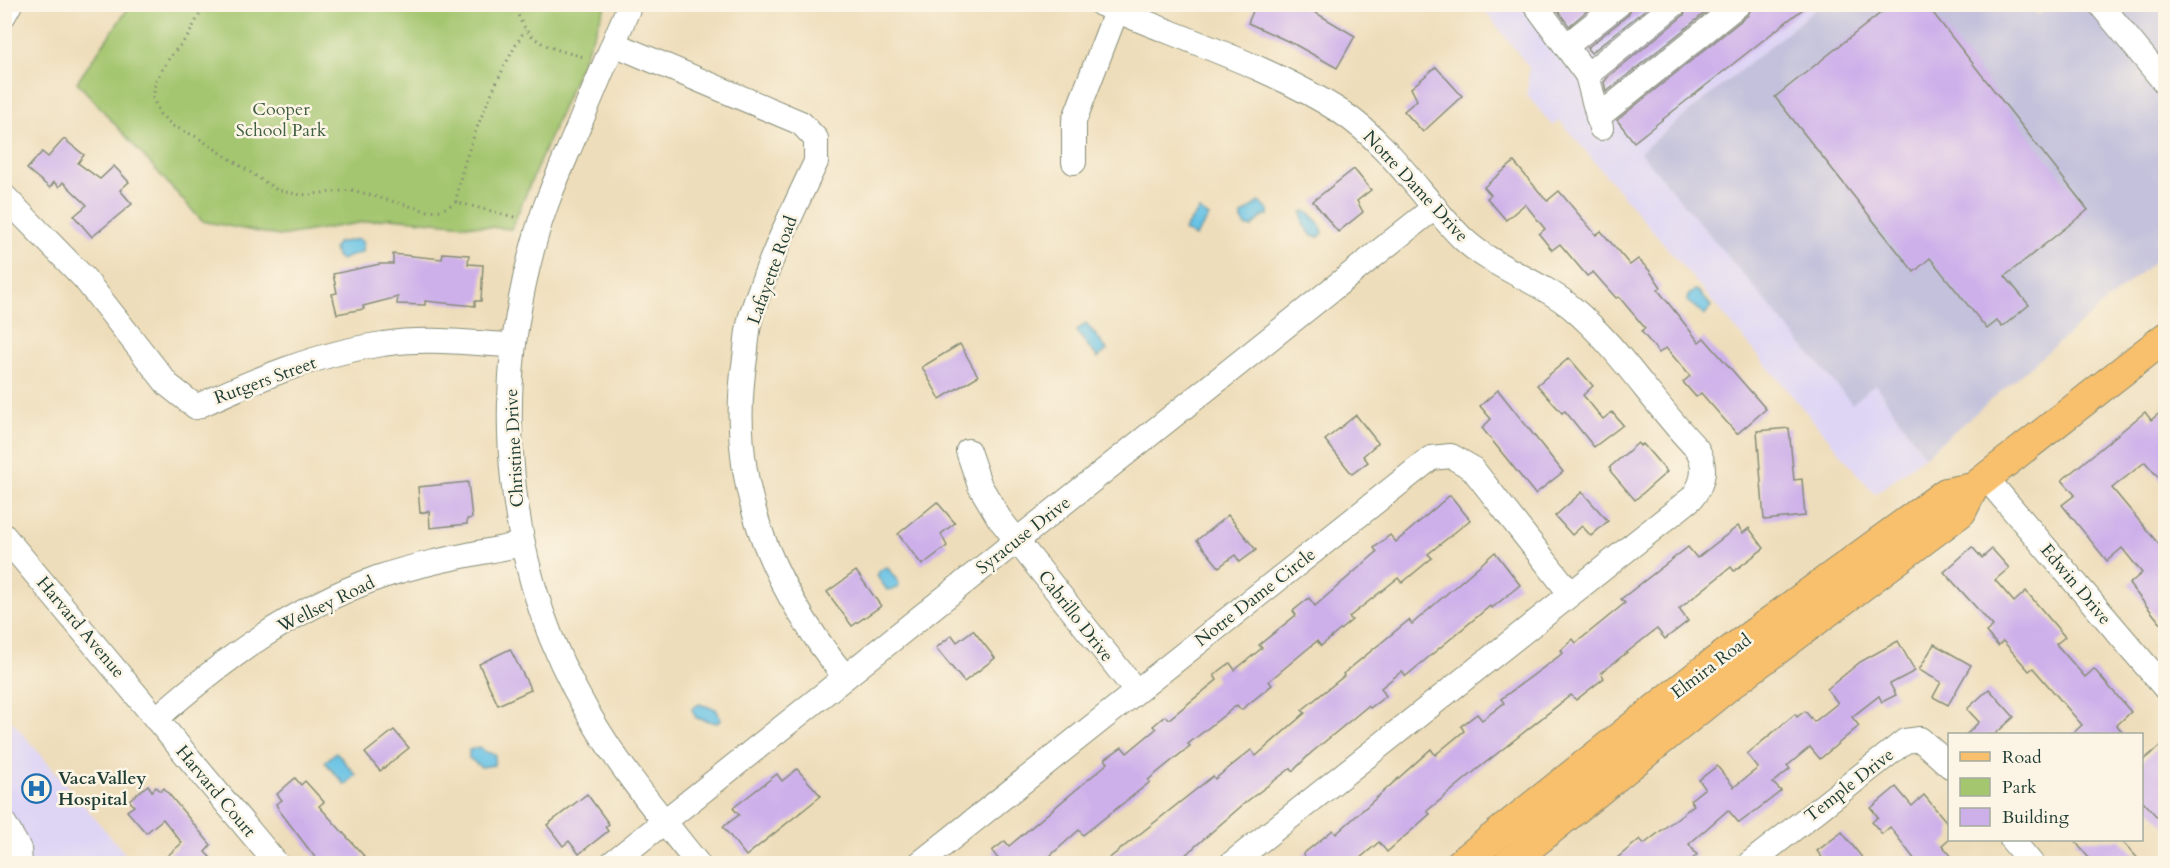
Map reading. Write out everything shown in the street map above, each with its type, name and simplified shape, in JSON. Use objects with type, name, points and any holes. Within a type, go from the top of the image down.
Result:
[{"type":"main road","name":"Elmira Road","points":[[1508,864],[1727,687],[1961,512],[1980,483],[2162,346]]},
{"type":"main road","name":"Elmira Road","points":[[1460,864],[1708,667],[1946,493],[1980,483]]},
{"type":"street","points":[[4,15],[10,4]]},
{"type":"street","name":"Christine Drive","points":[[630,4],[548,201],[534,241],[512,345],[508,414],[512,473],[523,544],[550,632],[577,693],[611,750],[698,864]]},
{"type":"street","points":[[1535,4],[1587,75],[1599,123],[1739,4]]},
{"type":"street","points":[[1566,46],[1619,4]]},
{"type":"street","points":[[1587,75],[1675,4]]},
{"type":"street","points":[[2100,4],[2166,84]]},
{"type":"street","points":[[1074,162],[1074,121],[1112,7]]},
{"type":"street","name":"Notre Dame Drive","points":[[1112,7],[1296,86],[1360,125],[1381,144],[1465,240],[1493,260],[1569,305],[1603,338],[1700,455],[1703,476],[1700,488],[1692,498],[1570,593]]},
{"type":"street","name":"Lafayette Road","points":[[614,44],[801,123],[816,139],[816,162],[751,314],[739,395],[741,449],[752,508],[779,580],[798,614],[845,677]]},
{"type":"street","name":"Rutgers Street","points":[[4,196],[84,278],[168,385],[196,407],[235,389],[342,352],[384,344],[423,341],[512,345]]},
{"type":"street","name":"Syracuse Drive","points":[[611,864],[1435,207]]},
{"type":"street","name":"Cabrillo Drive","points":[[968,451],[980,486],[1017,540],[1136,692]]},
{"type":"street","name":"Notre Dame Circle","points":[[919,864],[1421,464],[1437,457],[1458,459],[1472,468],[1570,593]]},
{"type":"street","name":"Edwin Drive","points":[[1980,483],[2166,689]]},
{"type":"street","name":"Harvard Avenue","points":[[4,536],[156,719]]},
{"type":"street","name":"Wellsey Road","points":[[156,719],[230,656],[294,616],[337,595],[378,578],[523,544]]},
{"type":"street","points":[[1231,864],[1570,593]]},
{"type":"street","name":"Harvard Court","points":[[156,719],[277,864]]},
{"type":"street","name":"Temple Drive","points":[[1754,862],[1905,741],[1920,739],[1948,764]]},
{"type":"street","points":[[4,823],[19,849],[20,864]]},
{"type":"street","points":[[2013,841],[2032,864]]},
{"type":"path","points":[[205,4],[188,36],[170,57],[156,80],[153,98],[160,114],[173,126],[197,137],[257,179],[277,190],[301,195],[352,190],[427,211],[442,210],[456,202],[518,218]]},
{"type":"path","points":[[515,4],[518,20],[535,40],[555,50],[585,58]]},
{"type":"path","points":[[456,202],[458,182],[477,128],[525,30]]},
{"type":"shaded area","points":[[2029,4],[2038,15],[2051,5],[2165,5],[2165,252],[1925,456],[1875,384],[1852,404],[1640,152],[1821,5]]},
{"type":"shaded area","points":[[1480,5],[1821,5],[1640,152],[1852,403],[1875,384],[1925,456],[1875,494],[1560,121],[1553,126],[1527,95],[1529,67]]},
{"type":"shaded area","name":"VacaValley Hospital","points":[[5,713],[133,863],[5,863]]},
{"type":"green space","name":"Cooper School Park","points":[[131,4],[606,5],[511,229],[390,218],[279,236],[202,221],[77,82]]},
{"type":"water","points":[[1259,202],[1268,210],[1268,215],[1262,217],[1252,227],[1247,227],[1242,220],[1242,215]]},
{"type":"water","points":[[1199,210],[1209,217],[1195,237],[1184,230]]},
{"type":"water","points":[[1305,211],[1314,217],[1321,227],[1323,233],[1319,237],[1312,236],[1303,224],[1302,212]]},
{"type":"water","points":[[359,239],[363,243],[362,252],[341,260],[336,256],[334,248],[337,243]]},
{"type":"water","points":[[1695,290],[1711,306],[1705,315],[1687,301],[1688,296]]},
{"type":"water","points":[[1086,323],[1107,350],[1098,358],[1076,331]]},
{"type":"water","points":[[887,567],[899,583],[898,588],[887,590],[877,576],[880,570]]},
{"type":"water","points":[[699,704],[716,709],[721,720],[717,723],[696,718],[692,709]]},
{"type":"water","points":[[479,747],[485,752],[495,754],[494,765],[481,767],[469,758],[469,750]]},
{"type":"water","points":[[336,752],[356,775],[345,785],[325,762]]},
{"type":"building","points":[[1256,4],[1301,4],[1355,36],[1337,68],[1294,44],[1248,23]]},
{"type":"building","points":[[1553,4],[1595,4],[1569,26]]},
{"type":"building","points":[[1633,4],[1652,4],[1591,53],[1587,48],[1628,15]]},
{"type":"building","points":[[1689,4],[1716,4],[1606,92],[1604,82],[1609,76],[1684,15]]},
{"type":"building","points":[[1753,4],[1809,4],[1634,142],[1617,120],[1748,15]]},
{"type":"building","points":[[1892,4],[1926,4],[2088,210],[2005,276],[2029,305],[2002,327],[1997,321],[1987,329],[1930,258],[1914,272],[1775,97]]},
{"type":"building","points":[[1436,67],[1462,96],[1423,132],[1404,111],[1417,100],[1411,88]]},
{"type":"building","points":[[64,139],[84,155],[78,163],[100,179],[114,166],[129,182],[120,190],[132,204],[92,237],[74,216],[87,205],[63,182],[59,187],[54,182],[50,188],[27,169],[42,152],[48,157]]},
{"type":"building","points":[[1514,162],[1547,201],[1559,191],[1596,235],[1601,231],[1630,265],[1638,259],[1649,270],[1661,287],[1658,290],[1699,342],[1704,338],[1766,409],[1737,434],[1701,393],[1696,397],[1683,382],[1690,376],[1666,348],[1659,353],[1641,331],[1645,328],[1619,297],[1616,298],[1593,272],[1587,276],[1560,244],[1552,250],[1539,234],[1545,229],[1525,204],[1506,220],[1487,198],[1491,195],[1484,187]]},
{"type":"building","points":[[1354,169],[1371,190],[1357,201],[1363,212],[1338,232],[1313,201]]},
{"type":"building","points":[[443,253],[469,255],[468,264],[483,265],[481,301],[475,301],[475,306],[425,301],[425,305],[397,304],[398,297],[363,306],[364,309],[337,314],[332,294],[337,293],[333,274],[380,264],[393,264],[393,254],[442,259]]},
{"type":"building","points":[[960,344],[978,376],[940,399],[922,367]]},
{"type":"building","points":[[1569,358],[1593,386],[1583,395],[1603,419],[1612,412],[1623,425],[1594,447],[1565,411],[1562,413],[1537,385]]},
{"type":"building","points":[[1498,390],[1563,472],[1535,494],[1482,428],[1491,419],[1480,406]]},
{"type":"building","points":[[2166,408],[2166,486],[2145,462],[2112,488],[2166,553],[2166,630],[2129,584],[2142,573],[2122,548],[2107,561],[2062,505],[2075,495],[2062,480],[2145,412],[2151,420]]},
{"type":"building","points":[[1356,415],[1378,443],[1363,456],[1368,462],[1352,474],[1325,440]]},
{"type":"building","points":[[1789,428],[1794,480],[1802,479],[1805,516],[1764,520],[1757,431]]},
{"type":"building","points":[[1638,443],[1640,446],[1643,444],[1667,472],[1635,500],[1611,472],[1610,467]]},
{"type":"building","points":[[468,482],[472,518],[467,519],[467,524],[430,528],[429,511],[420,513],[418,487]]},
{"type":"building","points":[[1582,492],[1608,521],[1591,536],[1582,526],[1572,535],[1555,516]]},
{"type":"building","points":[[1450,495],[1470,520],[1428,554],[1432,558],[1402,583],[1398,578],[1349,617],[1352,620],[1321,646],[1317,641],[1269,681],[1272,685],[1241,710],[1237,705],[1188,744],[1190,746],[1148,780],[1150,782],[1083,835],[1079,830],[1041,864],[1002,864],[992,851],[1005,841],[1009,846],[1108,763],[1105,759],[1122,747],[1127,753],[1156,729],[1153,726],[1165,716],[1169,719],[1217,680],[1214,675],[1230,663],[1235,670],[1262,648],[1259,645],[1296,615],[1293,611],[1309,598],[1315,606],[1377,552],[1374,548],[1390,535],[1396,542]]},
{"type":"building","points":[[937,502],[955,523],[941,534],[947,546],[922,565],[898,534]]},
{"type":"building","points":[[1228,515],[1256,550],[1240,562],[1235,555],[1219,567],[1197,540]]},
{"type":"building","points":[[1738,526],[1743,533],[1749,528],[1764,548],[1734,571],[1731,567],[1679,609],[1688,621],[1665,639],[1657,629],[1650,634],[1601,673],[1604,678],[1576,700],[1571,695],[1475,771],[1427,811],[1430,814],[1387,852],[1379,842],[1353,864],[1310,864],[1303,854],[1333,830],[1336,834],[1431,749],[1435,755],[1464,731],[1461,726],[1477,714],[1482,720],[1504,703],[1501,699],[1563,653],[1561,650],[1573,639],[1576,643],[1625,603],[1621,599],[1688,547],[1697,558]]},
{"type":"building","points":[[1972,547],[1982,558],[1992,549],[2009,568],[1995,580],[2014,602],[2026,591],[2065,637],[2056,644],[2085,677],[2094,669],[2131,712],[2117,725],[2123,733],[2073,733],[2082,725],[2033,668],[2029,671],[2003,641],[1998,646],[1986,632],[1993,626],[1944,572]]},
{"type":"building","points":[[1495,552],[1520,585],[1492,608],[1490,606],[1406,676],[1402,671],[1381,688],[1386,696],[1370,708],[1368,706],[1311,753],[1293,771],[1291,768],[1246,802],[1175,864],[1102,864],[1213,776],[1215,779],[1251,750],[1256,756],[1305,713],[1302,710],[1344,676],[1343,674],[1409,620],[1412,624]]},
{"type":"building","points":[[856,571],[881,606],[852,626],[827,592]]},
{"type":"building","points":[[973,630],[995,658],[964,682],[936,648],[952,635],[957,642]]},
{"type":"building","points":[[1898,641],[1915,671],[1890,684],[1896,695],[1882,702],[1879,696],[1852,717],[1859,726],[1820,759],[1810,747],[1787,766],[1790,769],[1773,783],[1781,791],[1766,803],[1739,823],[1728,810],[1689,844],[1697,855],[1687,864],[1610,864],[1640,839],[1644,844],[1694,805],[1690,800],[1705,788],[1699,780],[1717,766],[1734,787],[1758,768],[1747,754],[1795,714],[1797,717],[1805,711],[1814,722],[1838,703],[1827,689],[1860,662]]},
{"type":"building","points":[[1934,644],[1971,665],[1948,705],[1933,697],[1941,682],[1919,670]]},
{"type":"building","points":[[510,649],[531,690],[498,705],[479,664]]},
{"type":"building","points":[[1989,689],[2014,717],[1996,733],[1968,733],[1979,722],[1967,709]]},
{"type":"building","points":[[394,730],[409,748],[380,771],[365,753]]},
{"type":"building","points":[[2166,741],[2166,827],[2143,801],[2143,760]]},
{"type":"building","points":[[797,769],[821,796],[746,856],[723,827],[739,815],[733,808],[777,774],[782,781]]},
{"type":"building","points":[[295,778],[301,785],[305,781],[324,802],[319,806],[364,856],[355,864],[320,864],[279,810],[276,804],[282,800],[277,794]]},
{"type":"building","points":[[148,785],[152,791],[156,787],[161,791],[164,788],[211,845],[205,852],[210,857],[201,864],[158,864],[182,843],[163,819],[146,833],[127,811],[134,806],[129,800]]},
{"type":"building","points":[[1896,787],[1912,806],[1924,795],[1948,824],[1948,840],[1942,845],[1958,864],[1918,864],[1890,827],[1882,834],[1872,822],[1878,817],[1871,808]]},
{"type":"building","points":[[587,794],[609,824],[605,827],[608,831],[579,854],[569,841],[563,846],[547,825]]},
{"type":"building","points":[[1842,832],[1867,864],[1827,864],[1817,851]]},
{"type":"building","points":[[2075,841],[2122,841],[2142,863],[2093,863]]},
{"type":"place","name":"VacaValley Hospital","points":[[37,788]]}]
